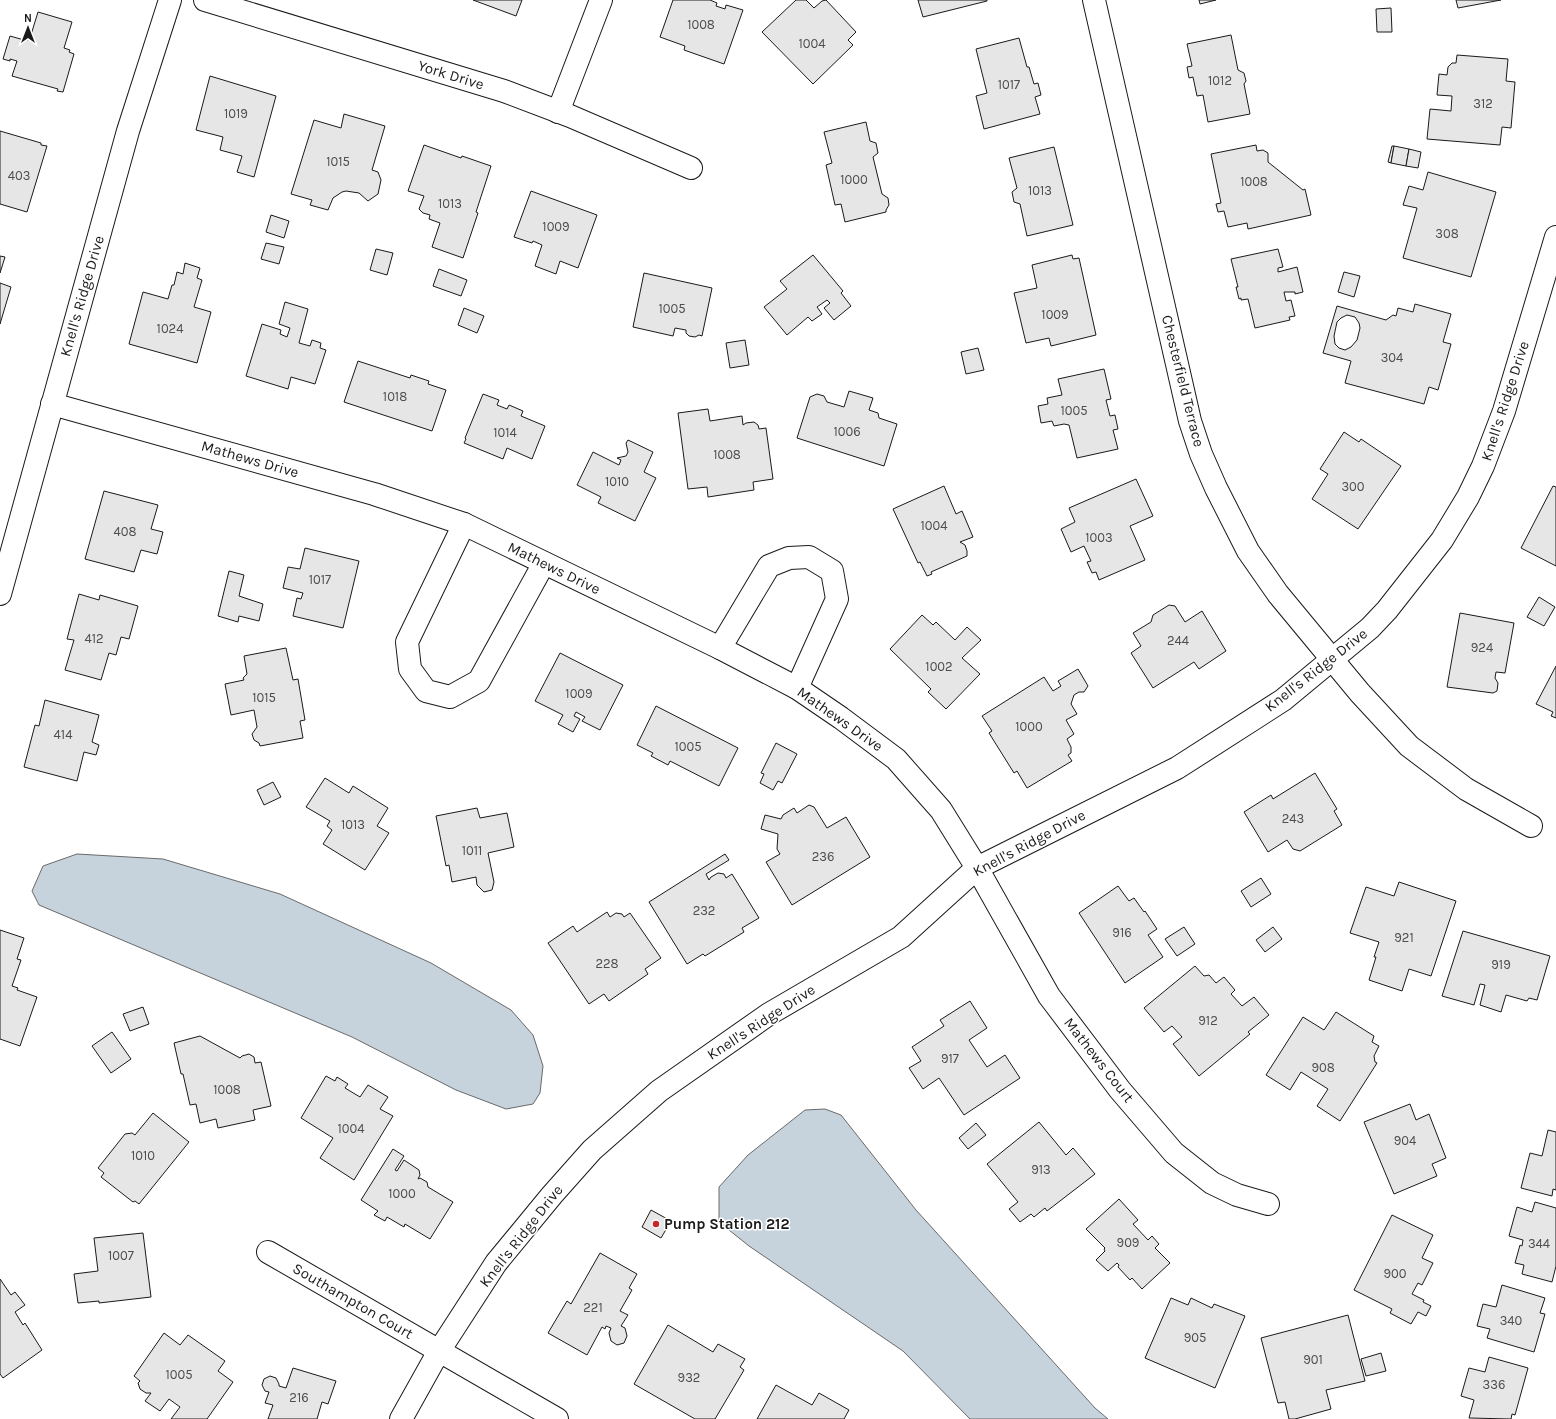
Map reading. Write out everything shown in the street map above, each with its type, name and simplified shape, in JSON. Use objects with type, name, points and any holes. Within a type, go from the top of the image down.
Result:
[{"type":"street","name":"Knell's Ridge Drive","points":[[0,594],[128,131],[170,0]]},
{"type":"street","name":"York Drive","points":[[205,0],[504,91],[570,116],[691,168]]},
{"type":"street","points":[[558,112],[601,0]]},
{"type":"street","name":"Chesterfield Terrace","points":[[1094,0],[1190,421],[1201,454],[1216,488],[1248,551],[1278,594],[1332,660],[1409,746],[1466,790],[1531,826]]},
{"type":"street","name":"Knell's Ridge Drive","points":[[401,1419],[439,1351],[496,1263],[552,1195],[592,1150],[659,1091],[769,1014],[901,937],[977,868],[1177,768],[1283,700],[1370,628],[1387,610],[1442,540],[1468,497],[1483,466],[1504,411],[1556,237]]},
{"type":"street","name":"Mathews Drive","points":[[52,404],[374,494],[464,524],[720,648],[797,688],[841,718],[896,760],[941,810],[977,868]]},
{"type":"street","points":[[464,524],[407,642],[410,669],[426,691],[450,698],[479,682],[544,563]]},
{"type":"street","points":[[720,648],[769,566],[789,558],[809,558],[832,571],[837,599],[797,688]]},
{"type":"street","name":"Mathews Court","points":[[977,868],[1049,996],[1120,1090],[1174,1153],[1212,1183],[1237,1195],[1268,1204]]},
{"type":"street","name":"Southampton Court","points":[[268,1252],[557,1419]]},
{"type":"shaded area","points":[[77,854],[163,859],[280,894],[431,963],[511,1010],[533,1035],[543,1066],[540,1093],[533,1104],[506,1109],[456,1090],[352,1037],[39,905],[32,891],[43,866]]},
{"type":"shaded area","points":[[825,1109],[841,1115],[916,1210],[1095,1408],[1108,1419],[970,1419],[903,1351],[749,1246],[719,1222],[719,1187],[748,1155],[805,1110]]},
{"type":"building","points":[[473,0],[522,0],[516,16]]},
{"type":"building","points":[[673,0],[710,0],[717,3],[716,6],[725,9],[726,5],[743,10],[724,64],[684,50],[685,46],[660,37]]},
{"type":"building","points":[[796,0],[806,0],[814,8],[822,1],[826,0],[856,32],[848,40],[853,45],[813,84],[762,32]]},
{"type":"building","points":[[918,0],[987,0],[987,1],[923,17]]},
{"type":"building","points":[[1199,0],[1216,0],[1200,4]]},
{"type":"building","points":[[1456,0],[1501,0],[1458,8]]},
{"type":"building","points":[[1391,8],[1392,32],[1377,32],[1376,9]]},
{"type":"building","points":[[38,12],[72,22],[64,48],[70,50],[69,52],[74,54],[63,92],[57,91],[58,89],[12,76],[17,61],[3,59],[10,36],[24,40],[28,40],[30,38]]},
{"type":"building","points":[[1231,35],[1238,70],[1244,73],[1246,81],[1244,84],[1250,114],[1208,122],[1203,95],[1197,96],[1193,77],[1189,78],[1187,67],[1192,66],[1187,44]]},
{"type":"building","points":[[1019,38],[1027,67],[1029,67],[1034,84],[1038,83],[1041,95],[1035,97],[1040,114],[984,129],[976,96],[987,93],[976,49]]},
{"type":"building","points":[[1457,55],[1508,59],[1506,81],[1515,82],[1511,128],[1502,127],[1500,145],[1427,139],[1430,109],[1451,111],[1452,96],[1437,95],[1439,74],[1447,75],[1448,67],[1452,63],[1456,63]]},
{"type":"building","points":[[210,76],[276,96],[254,177],[237,172],[242,156],[220,150],[223,137],[196,130]]},
{"type":"building","points":[[344,114],[385,126],[372,170],[378,172],[381,180],[378,194],[368,201],[359,193],[346,191],[333,198],[328,210],[310,205],[312,200],[291,194],[314,120],[341,128]]},
{"type":"building","points":[[866,122],[870,141],[876,143],[878,153],[873,157],[882,194],[888,198],[889,205],[886,212],[845,222],[841,204],[835,205],[826,165],[832,163],[824,132]]},
{"type":"building","points":[[0,131],[47,146],[27,212],[0,204]]},
{"type":"building","points":[[424,145],[461,158],[462,156],[491,166],[476,212],[478,213],[463,258],[432,247],[440,223],[429,219],[430,215],[423,213],[419,209],[424,196],[408,191]]},
{"type":"building","points":[[1256,145],[1257,151],[1263,150],[1268,153],[1268,162],[1303,190],[1305,189],[1311,215],[1248,229],[1247,223],[1228,227],[1224,211],[1218,212],[1216,204],[1221,203],[1211,154]]},
{"type":"building","points":[[1392,146],[1394,146],[1391,163],[1388,162]]},
{"type":"building","points":[[1394,146],[1409,149],[1406,166],[1391,163]]},
{"type":"building","points":[[1054,147],[1073,225],[1027,236],[1020,204],[1014,202],[1012,192],[1017,188],[1009,158]]},
{"type":"building","points":[[1409,149],[1421,152],[1418,168],[1406,166]]},
{"type":"building","points":[[1428,172],[1496,192],[1471,277],[1403,258],[1417,208],[1403,205],[1409,186],[1423,190]]},
{"type":"building","points":[[531,191],[597,215],[578,268],[560,261],[556,274],[535,266],[542,245],[533,241],[532,243],[514,237]]},
{"type":"building","points":[[271,215],[289,221],[284,238],[266,232]]},
{"type":"building","points":[[266,243],[284,247],[279,264],[261,259]]},
{"type":"building","points":[[376,249],[393,253],[387,275],[370,270]]},
{"type":"building","points":[[1278,249],[1283,267],[1278,268],[1278,272],[1297,267],[1303,292],[1295,294],[1295,292],[1284,292],[1286,301],[1291,300],[1295,316],[1289,317],[1290,320],[1255,328],[1248,299],[1239,299],[1236,287],[1238,287],[1231,259]]},
{"type":"building","points":[[813,255],[843,291],[841,293],[851,306],[834,320],[824,308],[830,303],[827,300],[817,307],[822,314],[812,321],[808,317],[787,335],[764,307],[787,289],[780,281]]},
{"type":"building","points":[[1072,255],[1073,259],[1079,258],[1096,335],[1051,346],[1049,338],[1026,343],[1014,293],[1037,288],[1032,265]]},
{"type":"building","points":[[0,256],[5,257],[0,273]]},
{"type":"building","points":[[185,263],[200,268],[197,278],[202,280],[194,307],[211,312],[197,363],[129,344],[143,292],[168,299],[172,285],[174,285],[177,272],[183,274]]},
{"type":"building","points":[[439,269],[467,280],[461,296],[433,286]]},
{"type":"building","points":[[1344,272],[1360,276],[1354,297],[1338,292]]},
{"type":"building","points":[[644,273],[712,288],[702,336],[689,336],[686,333],[686,330],[675,328],[673,336],[633,327]]},
{"type":"building","points":[[0,283],[11,287],[0,324]]},
{"type":"building","points":[[285,302],[308,309],[299,343],[310,346],[312,340],[321,343],[320,348],[326,350],[315,384],[291,377],[288,389],[246,376],[262,324],[281,330],[280,334],[287,337],[290,328],[279,324]]},
{"type":"building","points":[[1415,304],[1451,314],[1443,342],[1451,344],[1438,390],[1429,387],[1424,404],[1345,383],[1351,361],[1323,353],[1337,306],[1386,320],[1393,315],[1396,316],[1398,308],[1413,312]],"holes":[[[1347,315],[1355,317],[1360,328],[1357,340],[1351,347],[1345,350],[1339,348],[1335,344],[1334,336],[1337,322]]]},
{"type":"building","points":[[464,308],[484,316],[477,333],[458,325]]},
{"type":"building","points":[[745,340],[749,365],[730,368],[726,343]]},
{"type":"building","points":[[978,348],[984,370],[966,374],[961,352]]},
{"type":"building","points":[[358,361],[410,378],[411,375],[429,381],[428,384],[446,390],[432,431],[344,402]]},
{"type":"building","points":[[1104,369],[1111,399],[1106,400],[1110,416],[1115,415],[1118,429],[1113,430],[1118,449],[1077,458],[1069,425],[1064,424],[1054,426],[1052,421],[1041,423],[1038,406],[1048,404],[1047,398],[1062,395],[1058,379]]},
{"type":"building","points":[[849,391],[873,398],[869,410],[878,413],[879,418],[897,424],[884,466],[797,438],[810,397],[817,394],[824,396],[827,402],[844,407]]},
{"type":"building","points":[[483,394],[499,400],[497,405],[507,409],[509,405],[523,411],[521,416],[545,426],[532,459],[507,448],[503,459],[464,443]]},
{"type":"building","points":[[708,409],[710,421],[742,416],[743,425],[754,422],[758,425],[759,429],[766,428],[773,479],[753,482],[754,490],[708,497],[707,487],[688,489],[678,413]]},
{"type":"building","points":[[1344,432],[1359,442],[1361,439],[1401,466],[1358,529],[1312,499],[1328,474],[1320,469]]},
{"type":"building","points":[[628,440],[653,452],[644,472],[656,478],[635,521],[598,503],[601,497],[577,485],[593,452],[619,465],[621,460],[617,458],[626,456],[628,452],[626,443]]},
{"type":"building","points":[[1136,479],[1153,516],[1130,526],[1145,560],[1099,580],[1096,572],[1092,573],[1087,562],[1091,561],[1084,546],[1071,552],[1061,529],[1075,522],[1069,508]]},
{"type":"building","points":[[944,486],[956,514],[962,511],[973,537],[960,542],[965,545],[967,556],[931,572],[932,574],[927,576],[920,562],[918,563],[893,509]]},
{"type":"building","points":[[1553,486],[1556,487],[1556,566],[1521,548]]},
{"type":"building","points":[[104,491],[158,505],[151,529],[163,532],[157,554],[141,550],[134,572],[85,559]]},
{"type":"building","points":[[305,548],[359,561],[343,628],[293,616],[297,598],[301,599],[303,593],[283,588],[288,567],[300,569]]},
{"type":"building","points":[[229,571],[244,575],[239,596],[263,604],[259,621],[239,616],[238,622],[218,616]]},
{"type":"building","points":[[79,594],[99,600],[100,595],[138,606],[129,639],[121,637],[116,655],[109,653],[101,680],[65,670],[74,640],[67,639]]},
{"type":"building","points":[[1539,597],[1555,607],[1544,626],[1527,617]]},
{"type":"building","points":[[1169,605],[1175,606],[1185,622],[1202,611],[1226,651],[1199,669],[1194,662],[1153,688],[1131,653],[1141,646],[1133,633],[1151,622],[1153,615]]},
{"type":"building","points":[[1460,613],[1514,623],[1505,673],[1496,672],[1495,678],[1498,683],[1497,691],[1493,693],[1447,687]]},
{"type":"building","points":[[922,615],[933,625],[936,622],[955,640],[967,627],[981,640],[962,658],[980,674],[946,709],[928,692],[931,689],[890,649]]},
{"type":"building","points":[[286,648],[293,680],[298,679],[305,720],[300,721],[303,738],[260,746],[259,743],[254,740],[252,734],[257,727],[254,710],[231,715],[225,684],[244,680],[243,678],[247,674],[244,656]]},
{"type":"building","points":[[560,653],[623,685],[600,730],[582,721],[585,717],[576,712],[574,716],[580,719],[573,732],[558,724],[563,715],[535,701]]},
{"type":"building","points":[[1556,666],[1556,718],[1551,716],[1553,712],[1536,704]]},
{"type":"building","points":[[1078,669],[1088,686],[1084,692],[1079,692],[1074,695],[1071,704],[1077,714],[1066,720],[1074,734],[1067,739],[1071,747],[1071,753],[1068,755],[1072,761],[1027,788],[1017,771],[1014,773],[989,733],[992,731],[982,716],[1044,677],[1053,691],[1061,686],[1058,681]]},
{"type":"building","points":[[45,700],[99,715],[92,742],[99,745],[96,755],[84,752],[77,781],[24,767],[35,725],[39,726]]},
{"type":"building","points":[[656,706],[738,748],[719,786],[670,761],[668,765],[651,756],[653,753],[637,745]]},
{"type":"building","points":[[776,743],[797,754],[782,783],[778,781],[773,790],[760,783],[764,774],[761,773]]},
{"type":"building","points":[[1315,773],[1337,809],[1334,811],[1342,825],[1300,851],[1293,849],[1287,840],[1268,852],[1244,812],[1271,795],[1273,799]]},
{"type":"building","points":[[325,778],[349,793],[353,786],[388,808],[377,826],[389,833],[365,870],[323,844],[332,830],[327,826],[330,821],[306,807]]},
{"type":"building","points":[[273,782],[281,797],[264,805],[257,790]]},
{"type":"building","points":[[809,805],[814,807],[827,828],[846,817],[870,857],[792,905],[766,862],[780,854],[777,849],[778,834],[761,829],[765,815],[781,819],[783,815],[794,808],[797,813]]},
{"type":"building","points":[[477,808],[480,818],[507,813],[514,847],[488,853],[494,882],[492,890],[484,892],[477,885],[476,877],[452,882],[449,865],[446,866],[436,816]]},
{"type":"building","points":[[725,854],[729,860],[706,874],[709,880],[718,873],[724,874],[726,878],[732,874],[759,918],[742,928],[744,932],[705,956],[703,954],[687,964],[649,902]]},
{"type":"building","points":[[1261,878],[1271,894],[1251,907],[1241,891]]},
{"type":"building","points":[[1399,882],[1456,901],[1431,976],[1409,969],[1402,991],[1369,980],[1379,942],[1350,933],[1366,887],[1394,896]]},
{"type":"building","points":[[1118,886],[1129,901],[1134,898],[1157,929],[1148,935],[1163,957],[1125,983],[1079,913]]},
{"type":"building","points":[[607,912],[610,917],[616,913],[622,914],[624,917],[630,913],[661,958],[645,969],[648,974],[609,1001],[604,994],[589,1004],[548,943],[573,926],[577,932]]},
{"type":"building","points":[[1184,927],[1195,944],[1177,956],[1165,939]]},
{"type":"building","points":[[1273,927],[1282,939],[1265,952],[1256,940]]},
{"type":"building","points":[[0,930],[24,938],[17,959],[21,960],[12,986],[18,988],[17,990],[37,997],[20,1046],[0,1039]]},
{"type":"building","points":[[1463,931],[1550,956],[1537,1000],[1529,998],[1527,1001],[1506,995],[1501,1012],[1480,1005],[1485,985],[1480,984],[1474,1005],[1442,996]]},
{"type":"building","points":[[1195,966],[1204,976],[1209,975],[1216,983],[1224,977],[1235,990],[1231,994],[1242,1006],[1254,997],[1269,1015],[1248,1032],[1250,1034],[1199,1076],[1173,1044],[1182,1037],[1172,1026],[1164,1032],[1144,1008]]},
{"type":"building","points":[[970,1001],[987,1028],[969,1040],[987,1067],[1005,1055],[1020,1078],[964,1115],[939,1078],[923,1089],[909,1068],[921,1061],[912,1047],[944,1026],[940,1020]]},
{"type":"building","points":[[143,1007],[149,1024],[130,1031],[123,1014]]},
{"type":"building","points":[[1336,1012],[1374,1036],[1372,1042],[1379,1046],[1374,1056],[1375,1062],[1377,1063],[1340,1121],[1317,1106],[1328,1089],[1301,1072],[1290,1090],[1266,1075],[1303,1017],[1324,1030]]},
{"type":"building","points":[[112,1032],[131,1059],[111,1073],[92,1046]]},
{"type":"building","points":[[200,1036],[240,1058],[249,1054],[254,1057],[255,1063],[261,1062],[271,1106],[253,1110],[255,1120],[218,1128],[216,1119],[200,1123],[196,1104],[190,1105],[174,1043]]},
{"type":"building","points":[[326,1076],[335,1081],[337,1077],[348,1084],[345,1088],[360,1097],[368,1085],[388,1097],[380,1109],[393,1116],[354,1180],[320,1158],[333,1138],[301,1118]]},
{"type":"building","points":[[1410,1104],[1416,1120],[1429,1114],[1446,1158],[1432,1164],[1437,1176],[1394,1194],[1364,1122]]},
{"type":"building","points":[[153,1113],[189,1142],[139,1204],[135,1201],[133,1202],[101,1177],[104,1173],[98,1168],[125,1134],[132,1133],[135,1135]]},
{"type":"building","points":[[1039,1122],[1066,1155],[1073,1148],[1095,1174],[1047,1211],[1045,1208],[1034,1217],[1031,1214],[1020,1222],[1009,1209],[1018,1202],[987,1164]]},
{"type":"building","points":[[976,1123],[986,1135],[968,1149],[959,1138]]},
{"type":"building","points":[[1548,1130],[1556,1132],[1556,1190],[1553,1189],[1552,1196],[1521,1188],[1530,1153],[1542,1156]]},
{"type":"building","points":[[393,1149],[404,1156],[395,1170],[397,1171],[404,1160],[419,1170],[420,1175],[418,1179],[420,1178],[427,1182],[428,1187],[453,1202],[430,1239],[405,1224],[404,1227],[387,1217],[385,1221],[374,1215],[378,1211],[361,1200]]},
{"type":"building","points":[[1119,1199],[1138,1220],[1133,1224],[1148,1240],[1152,1236],[1159,1244],[1155,1248],[1170,1263],[1142,1289],[1132,1278],[1130,1280],[1118,1267],[1119,1265],[1117,1263],[1108,1271],[1096,1260],[1105,1251],[1105,1248],[1086,1229]]},
{"type":"building","points":[[1535,1202],[1556,1208],[1556,1266],[1552,1282],[1522,1274],[1524,1265],[1515,1263],[1523,1240],[1509,1236],[1517,1207],[1532,1212]]},
{"type":"building","name":"Pump Station 212","points":[[651,1210],[671,1221],[661,1238],[642,1227]]},
{"type":"building","points":[[1392,1215],[1433,1235],[1422,1258],[1433,1263],[1422,1285],[1418,1283],[1412,1294],[1424,1300],[1423,1302],[1431,1306],[1426,1316],[1418,1312],[1411,1324],[1390,1313],[1392,1309],[1354,1290]]},
{"type":"building","points":[[143,1233],[151,1297],[99,1303],[99,1301],[78,1303],[74,1274],[98,1271],[94,1238]]},
{"type":"building","points":[[600,1253],[637,1274],[629,1288],[632,1290],[620,1311],[628,1315],[621,1326],[625,1328],[627,1336],[624,1343],[617,1345],[611,1341],[609,1333],[611,1328],[606,1326],[605,1329],[602,1327],[587,1355],[548,1333],[567,1301],[571,1304]]},
{"type":"building","points":[[0,1279],[11,1295],[15,1292],[25,1305],[15,1312],[23,1325],[25,1323],[42,1350],[3,1378],[0,1374]]},
{"type":"building","points":[[1502,1285],[1545,1298],[1540,1313],[1545,1314],[1534,1352],[1487,1338],[1490,1329],[1477,1326],[1483,1304],[1496,1307]]},
{"type":"building","points":[[1171,1298],[1188,1305],[1191,1298],[1212,1308],[1214,1304],[1245,1316],[1215,1388],[1145,1358]]},
{"type":"building","points":[[1348,1315],[1365,1381],[1326,1390],[1331,1409],[1295,1419],[1289,1419],[1285,1402],[1278,1403],[1261,1338]]},
{"type":"building","points":[[668,1325],[713,1352],[718,1344],[745,1359],[740,1367],[744,1370],[715,1419],[695,1419],[634,1384]]},
{"type":"building","points":[[164,1333],[180,1345],[188,1335],[225,1361],[218,1371],[233,1382],[207,1419],[171,1419],[180,1407],[169,1399],[160,1411],[145,1401],[151,1393],[146,1393],[140,1389],[138,1383],[140,1381],[134,1376]]},
{"type":"building","points":[[1381,1353],[1386,1371],[1366,1376],[1361,1359]]},
{"type":"building","points":[[1489,1357],[1528,1368],[1515,1415],[1512,1414],[1511,1419],[1469,1418],[1474,1400],[1461,1396],[1469,1368],[1485,1372]]},
{"type":"building","points":[[293,1368],[336,1381],[328,1404],[322,1402],[317,1419],[268,1419],[273,1405],[265,1403],[269,1392],[265,1391],[262,1385],[264,1379],[270,1376],[276,1378],[279,1386],[286,1388]]},
{"type":"building","points":[[776,1385],[812,1405],[819,1393],[849,1410],[844,1419],[757,1419]]},
{"type":"place","name":"Pump Station 212","points":[[656,1224]]}]
